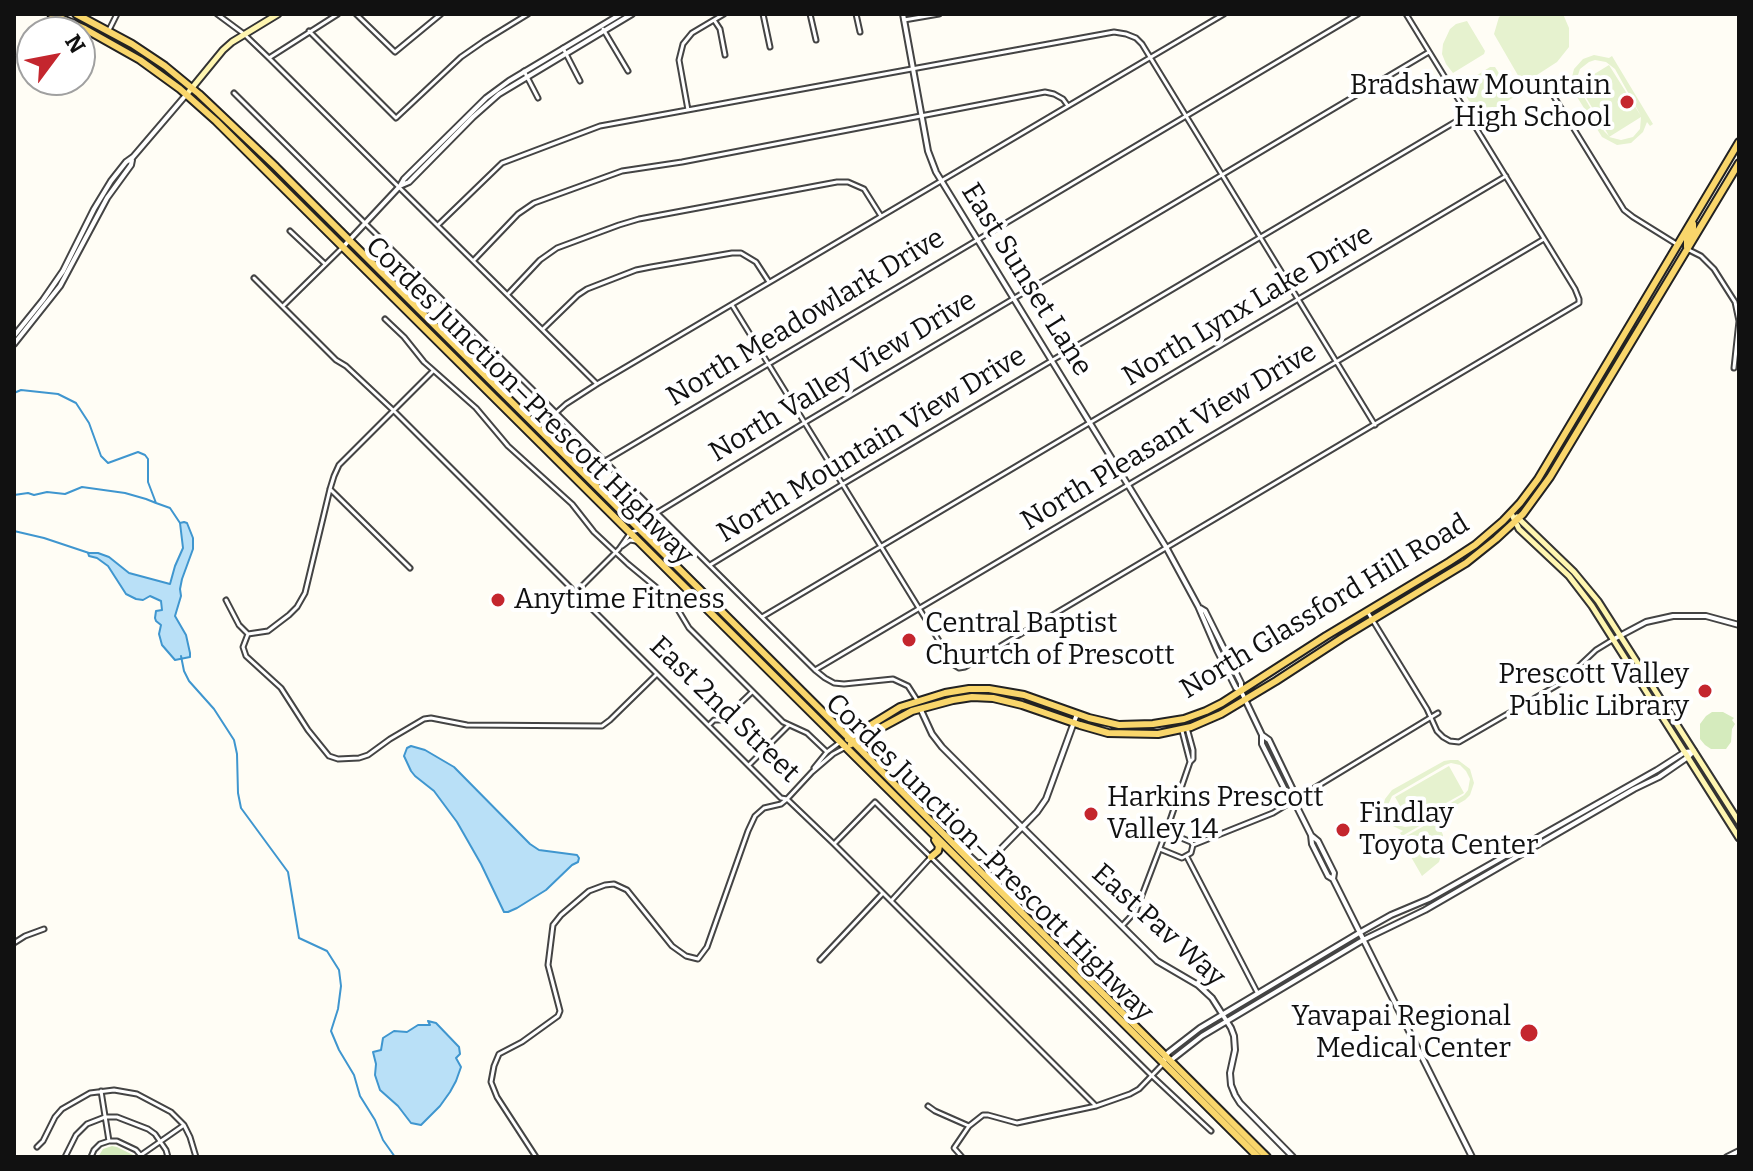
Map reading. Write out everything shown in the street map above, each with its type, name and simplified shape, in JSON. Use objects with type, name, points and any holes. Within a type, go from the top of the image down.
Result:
[{"type":"main road","name":"Cordes Junction–Prescott Highway","points":[[51,14],[113,43],[187,94],[342,248],[852,740],[1258,1157]]},
{"type":"main road","name":"Cordes Junction–Prescott Highway","points":[[76,14],[154,58],[192,88],[276,167],[633,524],[641,543],[843,745],[1267,1157]]},
{"type":"main road","points":[[187,94],[223,50],[278,14]]},
{"type":"main road","name":"North Glassford Hill Road","points":[[919,704],[948,692],[969,689],[1008,691],[1119,725],[1172,722],[1206,711],[1241,691],[1462,554],[1511,513],[1543,470],[1739,142]]},
{"type":"main road","name":"North Glassford Hill Road","points":[[919,704],[972,697],[993,698],[1108,733],[1158,734],[1184,728],[1211,719],[1466,563],[1517,520],[1550,477],[1739,161]]},
{"type":"main road","points":[[1687,249],[1693,220]]},
{"type":"main road","points":[[1671,275],[1680,252],[1678,245]]},
{"type":"main road","points":[[1511,513],[1598,601],[1739,822]]},
{"type":"main road","points":[[1572,574],[1739,838]]},
{"type":"main road","points":[[852,740],[900,707],[919,704]]},
{"type":"main road","points":[[843,745],[919,704]]},
{"type":"main road","points":[[898,799],[937,842],[938,851],[931,857]]},
{"type":"street","points":[[109,30],[117,14]]},
{"type":"street","points":[[217,14],[269,58],[597,384]]},
{"type":"street","points":[[269,58],[338,14]]},
{"type":"street","points":[[356,14],[395,52],[441,14]]},
{"type":"street","points":[[309,31],[396,118],[461,57],[528,14]]},
{"type":"street","points":[[602,29],[621,14]]},
{"type":"street","points":[[283,306],[486,98],[632,14]]},
{"type":"street","points":[[688,110],[679,60],[683,44],[692,33],[724,14]]},
{"type":"street","points":[[763,14],[770,47]]},
{"type":"street","points":[[810,14],[816,40]]},
{"type":"street","points":[[856,14],[860,32]]},
{"type":"street","points":[[904,17],[939,14]]},
{"type":"street","points":[[1206,14],[1211,22]]},
{"type":"street","points":[[556,413],[597,384],[1224,14]]},
{"type":"street","name":"North Meadowlark Drive","points":[[605,461],[1358,14]]},
{"type":"street","points":[[732,305],[954,665],[965,667],[1579,303],[1575,289],[1406,14]]},
{"type":"street","name":"East Sunset Lane","points":[[904,17],[928,151],[936,172],[1166,547],[1198,606],[1205,611],[1241,683],[1241,691],[1262,735],[1269,740],[1295,794],[1294,801],[1311,835],[1318,841],[1359,933],[1472,1157]]},
{"type":"street","points":[[714,20],[720,29],[725,55]]},
{"type":"street","points":[[602,29],[628,71]]},
{"type":"street","points":[[438,225],[502,163],[600,126],[1114,32],[1126,34],[1136,38],[1150,57],[1375,425]]},
{"type":"street","points":[[564,51],[580,81]]},
{"type":"street","name":"North Valley View Drive","points":[[633,524],[650,517],[1429,52]]},
{"type":"street","points":[[525,74],[538,98]]},
{"type":"street","points":[[1548,87],[1624,210],[1678,245]]},
{"type":"street","points":[[474,260],[518,214],[534,203],[622,171],[1045,92],[1063,99],[1068,106]]},
{"type":"street","points":[[234,93],[815,670],[834,683],[893,679],[908,686],[919,704]]},
{"type":"street","points":[[14,336],[59,278],[111,181],[187,94]]},
{"type":"street","name":"North Mountain View Drive","points":[[710,565],[1468,114]]},
{"type":"street","points":[[1731,155],[1739,161]]},
{"type":"street","points":[[14,344],[60,286],[107,198],[131,165],[133,157]]},
{"type":"street","name":"North Lynx Lake Drive","points":[[762,617],[1506,176]]},
{"type":"street","points":[[508,294],[540,260],[557,248],[639,219],[837,182],[848,182],[864,189],[881,216]]},
{"type":"street","points":[[290,231],[326,264]]},
{"type":"street","name":"North Pleasant View Drive","points":[[815,670],[1544,239]]},
{"type":"street","points":[[1687,249],[1701,256],[1714,269],[1735,302],[1739,321],[1734,368]]},
{"type":"street","points":[[543,329],[587,289],[636,270],[741,253],[756,262],[769,283]]},
{"type":"street","name":"East 2nd Street","points":[[254,278],[336,360],[394,411],[781,798],[787,799],[834,844],[1096,1106]]},
{"type":"street","points":[[385,319],[433,371],[476,408],[508,446],[572,504],[594,532],[677,608],[689,628],[783,722],[807,733],[827,752]]},
{"type":"street","points":[[248,634],[268,631],[297,607],[305,593],[330,489],[339,465],[433,371]]},
{"type":"street","points":[[330,489],[410,568]]},
{"type":"street","name":"North Valley View Drive","points":[[575,593],[650,517]]},
{"type":"street","name":"North Valley View Drive","points":[[617,550],[632,540],[641,543]]},
{"type":"street","points":[[226,600],[239,625],[248,634]]},
{"type":"street","points":[[1367,611],[1443,737],[1459,742],[1561,683],[1596,650],[1646,622],[1673,616],[1706,616],[1739,625]]},
{"type":"street","points":[[248,634],[243,647],[246,656],[281,688],[308,730],[329,756],[338,759],[368,755],[424,719],[431,718],[467,725],[602,726],[657,674]]},
{"type":"street","points":[[709,725],[726,717],[753,691]]},
{"type":"street","name":"East Pav Way","points":[[919,704],[932,734],[942,747],[1157,961],[1204,990],[1231,1028],[1235,1043],[1230,1073],[1235,1095],[1293,1157]]},
{"type":"street","points":[[1193,845],[1273,813],[1438,713]]},
{"type":"street","points":[[947,836],[977,863],[986,863],[991,859],[1046,799],[1077,714]]},
{"type":"street","points":[[749,765],[789,725]]},
{"type":"street","points":[[1122,926],[1136,911],[1190,762],[1184,728]]},
{"type":"street","points":[[812,772],[827,752],[843,745]]},
{"type":"street","points":[[536,1157],[497,1097],[491,1082],[499,1054],[522,1042],[558,1016],[560,1011],[548,965],[553,925],[589,891],[614,884],[627,890],[672,946],[686,956],[698,959],[707,947],[753,820],[764,808],[781,804],[787,799],[843,745]]},
{"type":"street","points":[[1225,1018],[1258,994],[1359,933],[1429,899],[1694,751]]},
{"type":"street","points":[[962,1157],[954,1148],[969,1126],[983,1115],[1017,1123],[1096,1106],[1139,1089],[1182,1041],[1363,940],[1425,910],[1659,777],[1686,754]]},
{"type":"street","points":[[834,844],[875,802],[1211,1131]]},
{"type":"street","points":[[1166,832],[1193,845]]},
{"type":"street","points":[[1160,849],[1182,858],[1191,853],[1193,845]]},
{"type":"street","points":[[891,901],[931,857]]},
{"type":"street","points":[[1187,857],[1258,994]]},
{"type":"street","points":[[991,859],[986,868],[988,873],[1036,927]]},
{"type":"street","points":[[820,960],[883,893]]},
{"type":"street","points":[[14,943],[44,929]]},
{"type":"street","points":[[37,1147],[62,1109],[81,1097],[114,1090],[137,1094],[171,1112],[184,1125],[196,1157]]},
{"type":"street","points":[[101,1091],[109,1141]]},
{"type":"street","points":[[928,1106],[969,1126]]},
{"type":"street","points":[[65,1157],[81,1129],[105,1117],[125,1119],[148,1129],[161,1141],[168,1157]]},
{"type":"street","points":[[91,1157],[100,1144],[109,1141],[117,1141],[142,1156],[184,1125]]},
{"type":"street","points":[[1727,1157],[1739,1151]]},
{"type":"green space","points":[[1503,14],[1563,14],[1569,28],[1569,47],[1557,62],[1523,84],[1494,34],[1499,17]]},
{"type":"green space","points":[[1467,21],[1485,51],[1453,73],[1442,54],[1443,44],[1450,29]]},
{"type":"green space","points":[[1594,55],[1612,56],[1653,124],[1650,126],[1647,122],[1643,132],[1631,143],[1617,145],[1602,137],[1574,92],[1571,81],[1574,69],[1583,59]],"holes":[[[1595,60],[1606,62],[1615,69],[1641,116],[1609,65],[1578,84],[1609,136],[1577,85],[1580,69]],[[1641,117],[1640,129],[1633,137],[1621,140],[1609,137]]]},
{"type":"green space","points":[[1495,67],[1514,97],[1496,108],[1469,101],[1460,86]]},
{"type":"green space","points":[[1712,712],[1723,712],[1734,718],[1731,742],[1726,749],[1711,749],[1700,739],[1700,724]]},
{"type":"green space","points":[[1458,760],[1470,769],[1474,783],[1470,795],[1402,836],[1400,833],[1403,831],[1391,825],[1384,815],[1385,799],[1392,790],[1444,761]],"holes":[[[1445,765],[1460,765],[1470,779],[1464,795],[1413,826],[1397,825],[1390,819],[1388,805],[1392,796]]]},
{"type":"green space","points":[[1449,766],[1464,793],[1410,823],[1395,797]]},
{"type":"green space","points":[[1436,819],[1443,835],[1443,849],[1439,862],[1422,876],[1403,838]]},
{"type":"green space","points":[[112,1146],[137,1157],[98,1157],[103,1149]]},
{"type":"water","points":[[184,522],[193,538],[193,549],[182,579],[175,616],[186,635],[190,657],[175,660],[162,645],[159,634],[161,625],[155,618],[156,611],[162,610],[161,601],[150,596],[143,600],[136,599],[126,594],[108,566],[88,553],[109,557],[129,573],[170,584],[183,548],[180,523]]},
{"type":"water","points":[[411,746],[425,750],[454,767],[530,844],[539,850],[577,855],[578,862],[546,890],[517,908],[504,912],[457,822],[434,791],[411,771],[404,756]]},
{"type":"water","points":[[428,1021],[436,1023],[459,1047],[460,1054],[456,1058],[461,1067],[450,1092],[421,1125],[411,1123],[380,1090],[373,1052],[381,1050],[383,1038],[394,1031],[407,1032],[418,1025],[430,1025]]},
{"type":"waterway","points":[[14,393],[21,390],[58,394],[76,403],[89,423],[101,456],[108,463],[138,452],[145,455],[148,459],[148,482],[156,503],[170,508],[180,523]]},
{"type":"waterway","points":[[14,495],[65,494],[82,487],[125,493],[156,503]]},
{"type":"waterway","points":[[14,531],[89,553]]},
{"type":"waterway","points":[[181,656],[189,681],[214,709],[234,740],[241,808],[288,872],[299,938],[327,951],[339,970],[341,986],[338,1009],[331,1031],[354,1075],[360,1096],[395,1157]]},
{"type":"place","name":"Bradshaw Mountain High School","points":[[1627,102]]},
{"type":"place","name":"Anytime Fitness","points":[[498,600]]},
{"type":"place","name":"Central Baptist Churtch of Prescott","points":[[909,640]]},
{"type":"place","name":"Prescott Valley Public Library","points":[[1705,691]]},
{"type":"place","name":"Harkins Prescott Valley 14","points":[[1091,814]]},
{"type":"place","name":"Findlay Toyota Center","points":[[1343,830]]},
{"type":"place","name":"Yavapai Regional Medical Center","points":[[1529,1033]]}]
